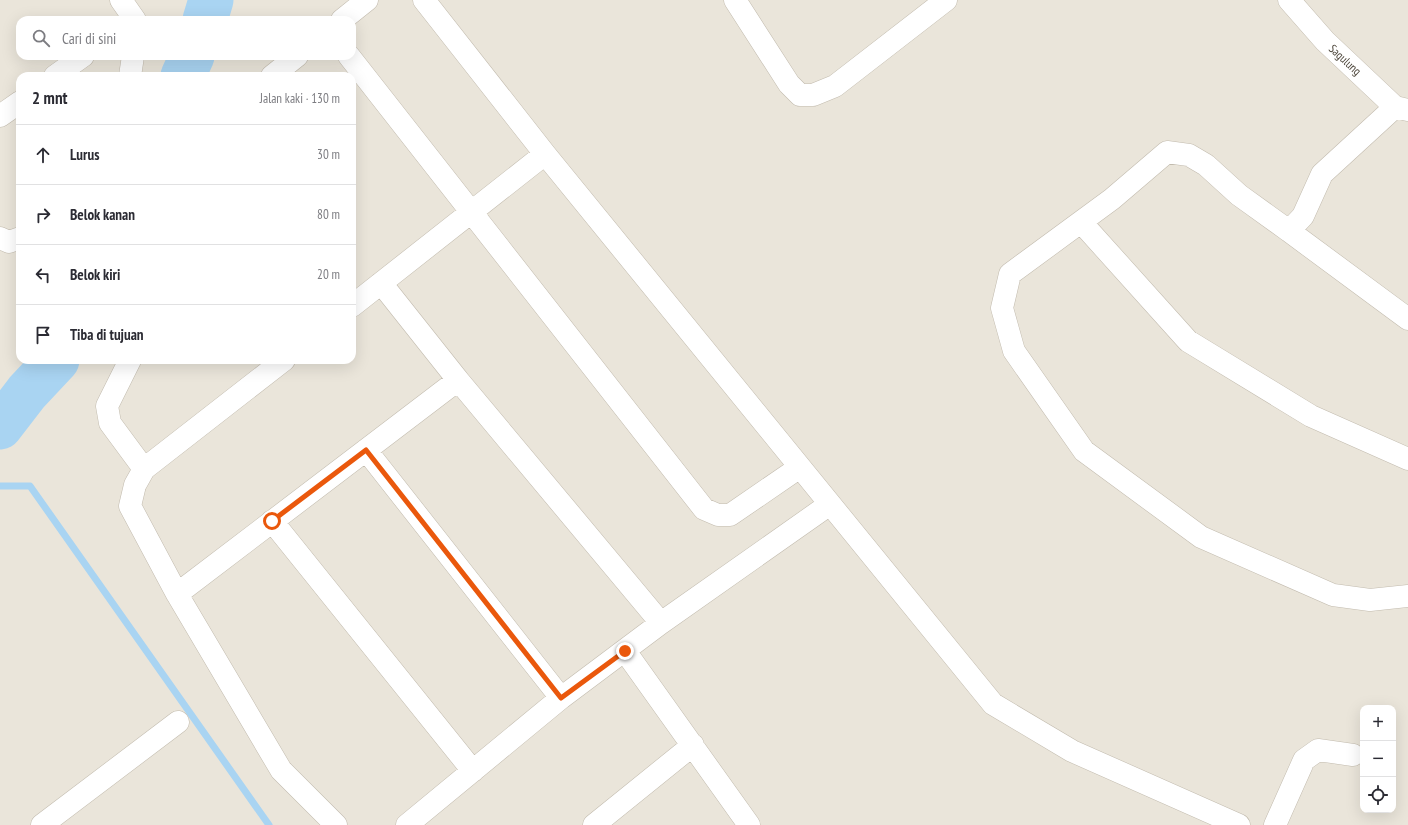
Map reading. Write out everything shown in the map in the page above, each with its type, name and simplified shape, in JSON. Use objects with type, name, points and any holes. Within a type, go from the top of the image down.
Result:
[{"type":"street","points":[[121,0],[132,16]]},
{"type":"street","points":[[347,16],[367,0]]},
{"type":"street","points":[[424,0],[545,154],[993,704],[1072,751],[1239,825]]},
{"type":"street","points":[[735,0],[789,84],[800,95],[813,95],[835,86],[946,0]]},
{"type":"street","name":"Sagulung","points":[[1289,0],[1325,41],[1402,108]]},
{"type":"street","points":[[61,72],[77,60]]},
{"type":"street","points":[[131,72],[132,60]]},
{"type":"street","points":[[277,72],[292,60]]},
{"type":"street","points":[[352,60],[704,509],[718,515],[730,515],[800,467]]},
{"type":"street","points":[[0,116],[16,105]]},
{"type":"street","points":[[1289,231],[1303,216],[1322,174],[1402,108]]},
{"type":"street","points":[[1408,319],[1239,195],[1206,165],[1189,155],[1168,152],[1112,200],[1010,274],[1002,308],[1014,351],[1084,451],[1200,537],[1333,595],[1370,600],[1408,596]]},
{"type":"street","points":[[356,296],[381,283],[545,154]]},
{"type":"street","points":[[1081,222],[1188,341],[1311,416],[1408,459]]},
{"type":"street","points":[[0,238],[9,242],[16,239]]},
{"type":"street","points":[[381,283],[458,380],[660,624]]},
{"type":"street","points":[[128,364],[107,406],[110,423],[144,470]]},
{"type":"street","points":[[279,364],[144,470],[134,485],[130,506],[177,594],[281,770],[336,825]]},
{"type":"street","points":[[177,594],[458,380]]},
{"type":"street","points":[[366,450],[561,698]]},
{"type":"street","points":[[411,824],[473,770],[561,698],[660,624],[830,504]]},
{"type":"street","points":[[272,521],[473,770]]},
{"type":"street","points":[[625,651],[749,825]]},
{"type":"street","points":[[43,825],[178,722]]},
{"type":"street","points":[[594,825],[693,745]]},
{"type":"street","points":[[1275,825],[1304,760],[1318,750],[1353,755]]},
{"type":"shaded area","points":[[0,0],[1408,0],[1408,825],[0,825]]},
{"type":"waterway","points":[[206,16],[211,0]]},
{"type":"waterway","points":[[185,72],[190,60]]},
{"type":"waterway","points":[[0,427],[27,392],[53,364]]},
{"type":"waterway","points":[[0,486],[30,486],[269,825]]},
{"type":"route","points":[[272,521],[366,450],[561,698],[625,651]]}]
